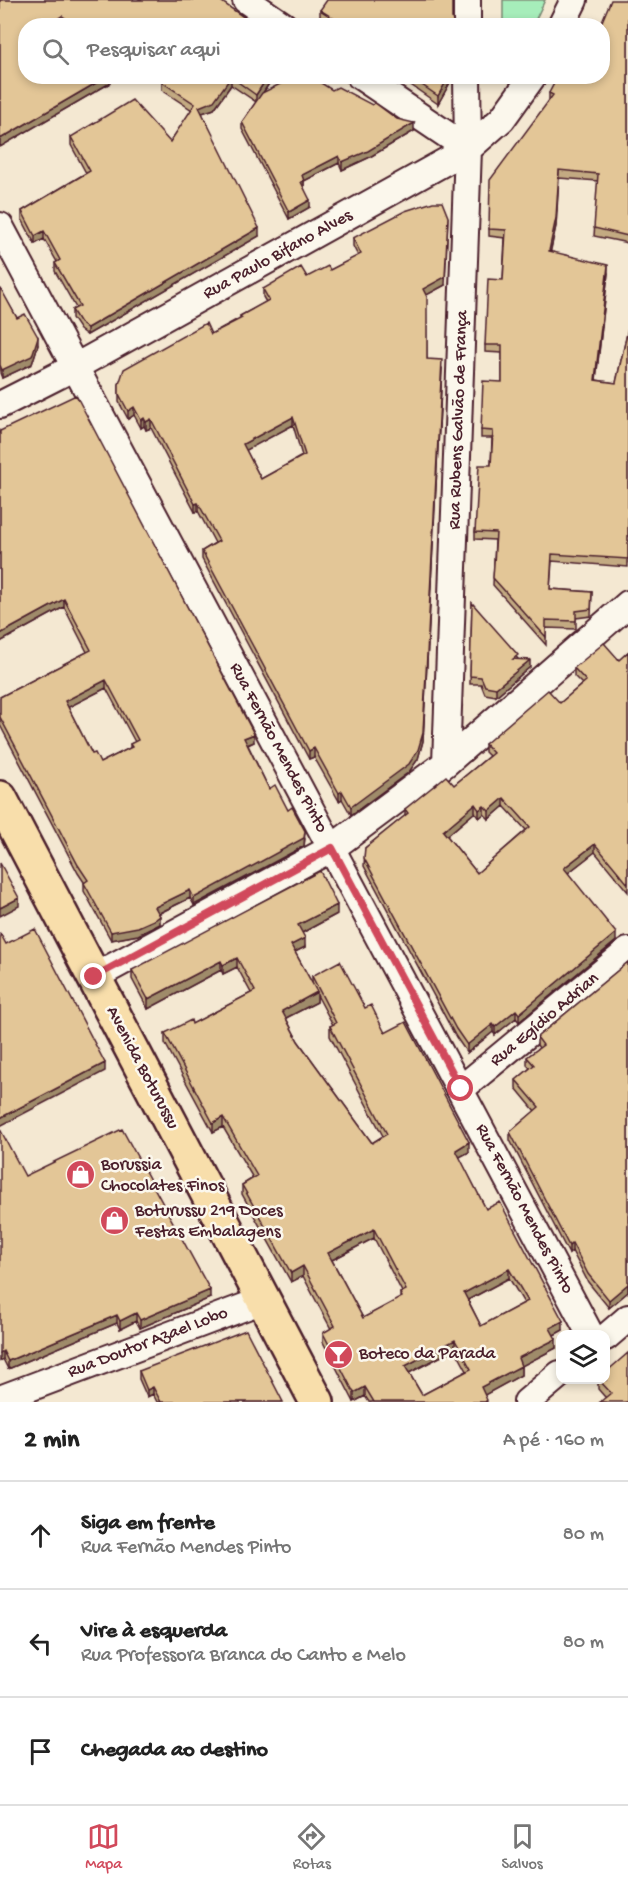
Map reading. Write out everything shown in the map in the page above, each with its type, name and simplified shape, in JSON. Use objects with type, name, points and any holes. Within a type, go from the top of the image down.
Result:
[{"type":"main road","name":"Avenida Boturussu","points":[[0,798],[317,1402]]},
{"type":"street","points":[[246,0],[272,18]]},
{"type":"street","points":[[467,0],[467,18]]},
{"type":"street","points":[[565,18],[574,0]]},
{"type":"street","points":[[372,84],[468,149]]},
{"type":"street","name":"Rua Rubens Galvão de França","points":[[446,763],[468,149],[467,84]]},
{"type":"street","name":"Rua Paulo Bifano Alves","points":[[0,405],[75,368],[468,149],[502,119],[527,84]]},
{"type":"street","name":"Rua Fernão Mendes Pinto","points":[[0,226],[587,1330]]},
{"type":"street","points":[[94,977],[332,848],[446,763],[628,604]]},
{"type":"street","name":"Rua Egídio Adrian","points":[[461,1089],[628,951]]},
{"type":"street","name":"Rua Doutor Azael Lobo","points":[[0,1399],[263,1300]]},
{"type":"street","points":[[610,1334],[628,1318]]},
{"type":"street","points":[[527,1402],[556,1378]]},
{"type":"green space","points":[[503,0],[545,0],[536,18],[503,18]]},
{"type":"building","points":[[0,0],[219,0],[245,18],[65,18],[62,16],[59,18],[18,18],[18,84],[94,84],[0,139]]},
{"type":"building","points":[[327,0],[452,0],[452,18],[333,18],[320,10]]},
{"type":"building","points":[[611,0],[628,0],[628,236],[594,228],[598,174],[559,170],[556,218],[549,251],[608,265],[595,380],[616,383],[628,329],[628,559],[552,554],[550,589],[592,592],[591,609],[576,611],[576,621],[546,620],[546,637],[493,578],[496,533],[475,532],[479,465],[491,465],[493,431],[481,430],[483,381],[502,382],[502,345],[485,345],[488,279],[503,280],[506,230],[489,229],[490,180],[553,95],[549,93],[554,84],[610,84],[610,18],[603,18]]},
{"type":"building","points":[[165,84],[226,84],[214,101],[199,107],[259,228],[87,328],[80,323],[72,310],[80,306],[55,263],[60,260],[44,231],[35,236],[22,211],[90,171],[71,137],[132,100],[170,142],[195,104]]},
{"type":"building","points":[[241,84],[263,84],[256,95]]},
{"type":"building","points":[[280,84],[323,84],[332,90],[338,87],[372,105],[375,103],[397,119],[414,123],[368,151],[342,162],[339,156],[302,175],[304,181],[301,182],[310,200],[289,212],[242,122],[262,93]]},
{"type":"building","points":[[421,84],[445,84],[438,96]]},
{"type":"building","points":[[433,202],[442,202],[448,217],[445,277],[423,289],[427,297],[427,359],[442,360],[423,733],[418,750],[409,764],[351,807],[342,791],[339,793],[314,748],[309,751],[202,551],[219,541],[198,503],[195,504],[151,419],[146,422],[144,418],[141,420],[134,407],[128,411],[119,394],[119,384],[124,369],[206,323],[211,334],[242,318],[240,316],[269,300],[263,289],[301,267],[307,277],[328,266],[330,270],[361,254],[353,238],[405,211]],"holes":[[[293,417],[305,455],[261,479],[243,444]]]},
{"type":"building","points":[[0,289],[17,318],[25,314],[38,337],[32,356],[2,370],[0,365]]},
{"type":"building","points":[[76,395],[254,734],[244,738],[269,789],[275,785],[288,810],[292,807],[305,831],[304,838],[194,898],[190,890],[155,907],[160,916],[138,927],[111,932],[84,883],[88,880],[0,717],[0,697],[91,650],[64,599],[0,634],[0,431]],"holes":[[[106,680],[138,740],[130,744],[132,747],[100,763],[95,753],[92,754],[65,701]]]},
{"type":"building","points":[[472,603],[518,655],[513,659],[530,660],[496,688],[485,686],[481,677],[470,676]]},
{"type":"building","points":[[604,643],[619,660],[628,652],[628,884],[595,844],[564,868],[616,933],[519,1014],[516,1010],[495,1027],[493,1024],[467,1045],[456,1029],[364,858],[365,848],[408,813],[405,809],[446,776],[454,785],[493,753],[485,744],[548,690],[560,703],[586,681],[574,668]],"holes":[[[504,798],[530,827],[477,873],[443,831],[475,804],[479,810],[484,806],[489,811]]]},
{"type":"building","points":[[0,863],[19,898],[0,908]]},
{"type":"building","points":[[320,871],[337,905],[298,925],[305,938],[291,945],[317,992],[282,1011],[298,1041],[372,1143],[387,1134],[330,1026],[336,1023],[312,976],[340,961],[365,1008],[371,1005],[385,1033],[406,1022],[469,1142],[456,1150],[486,1209],[500,1202],[563,1321],[550,1328],[556,1339],[518,1358],[521,1366],[481,1387],[487,1400],[485,1402],[374,1402],[365,1387],[354,1393],[323,1333],[335,1326],[303,1266],[291,1273],[242,1185],[257,1176],[223,1117],[213,1123],[165,1033],[191,1020],[192,1024],[255,991],[237,958],[223,965],[221,961],[148,999],[132,970]],"holes":[[[374,1229],[406,1290],[400,1293],[402,1297],[363,1318],[328,1253]],[[509,1269],[528,1301],[481,1326],[464,1293]],[[455,1340],[471,1369],[422,1395],[405,1366]]]},
{"type":"building","points":[[35,929],[105,1063],[0,1118],[0,933],[6,944]]},
{"type":"building","points":[[628,962],[628,1284],[609,1300],[588,1274],[572,1243],[569,1246],[510,1132],[539,1107],[516,1080],[534,1065],[527,1057],[543,1045],[537,1037]]},
{"type":"building","points":[[0,1129],[25,1176],[122,1129],[210,1290],[140,1320],[136,1313],[120,1321],[117,1315],[8,1361],[3,1351],[0,1353]]},
{"type":"building","points":[[246,1330],[283,1402],[161,1402],[153,1387],[147,1390],[139,1371]]},
{"type":"building","points":[[628,1353],[628,1402],[600,1402],[611,1393],[603,1384],[610,1384],[610,1369]]},
{"type":"place","name":"Borussia Chocolates Finos","points":[[80,1175]]},
{"type":"place","name":"Boturussu 219 Doces Festas Embalagens","points":[[114,1221]]},
{"type":"place","name":"Boteco da Parada","points":[[338,1354]]},
{"type":"route","points":[[94,977],[332,848],[461,1089]]}]
